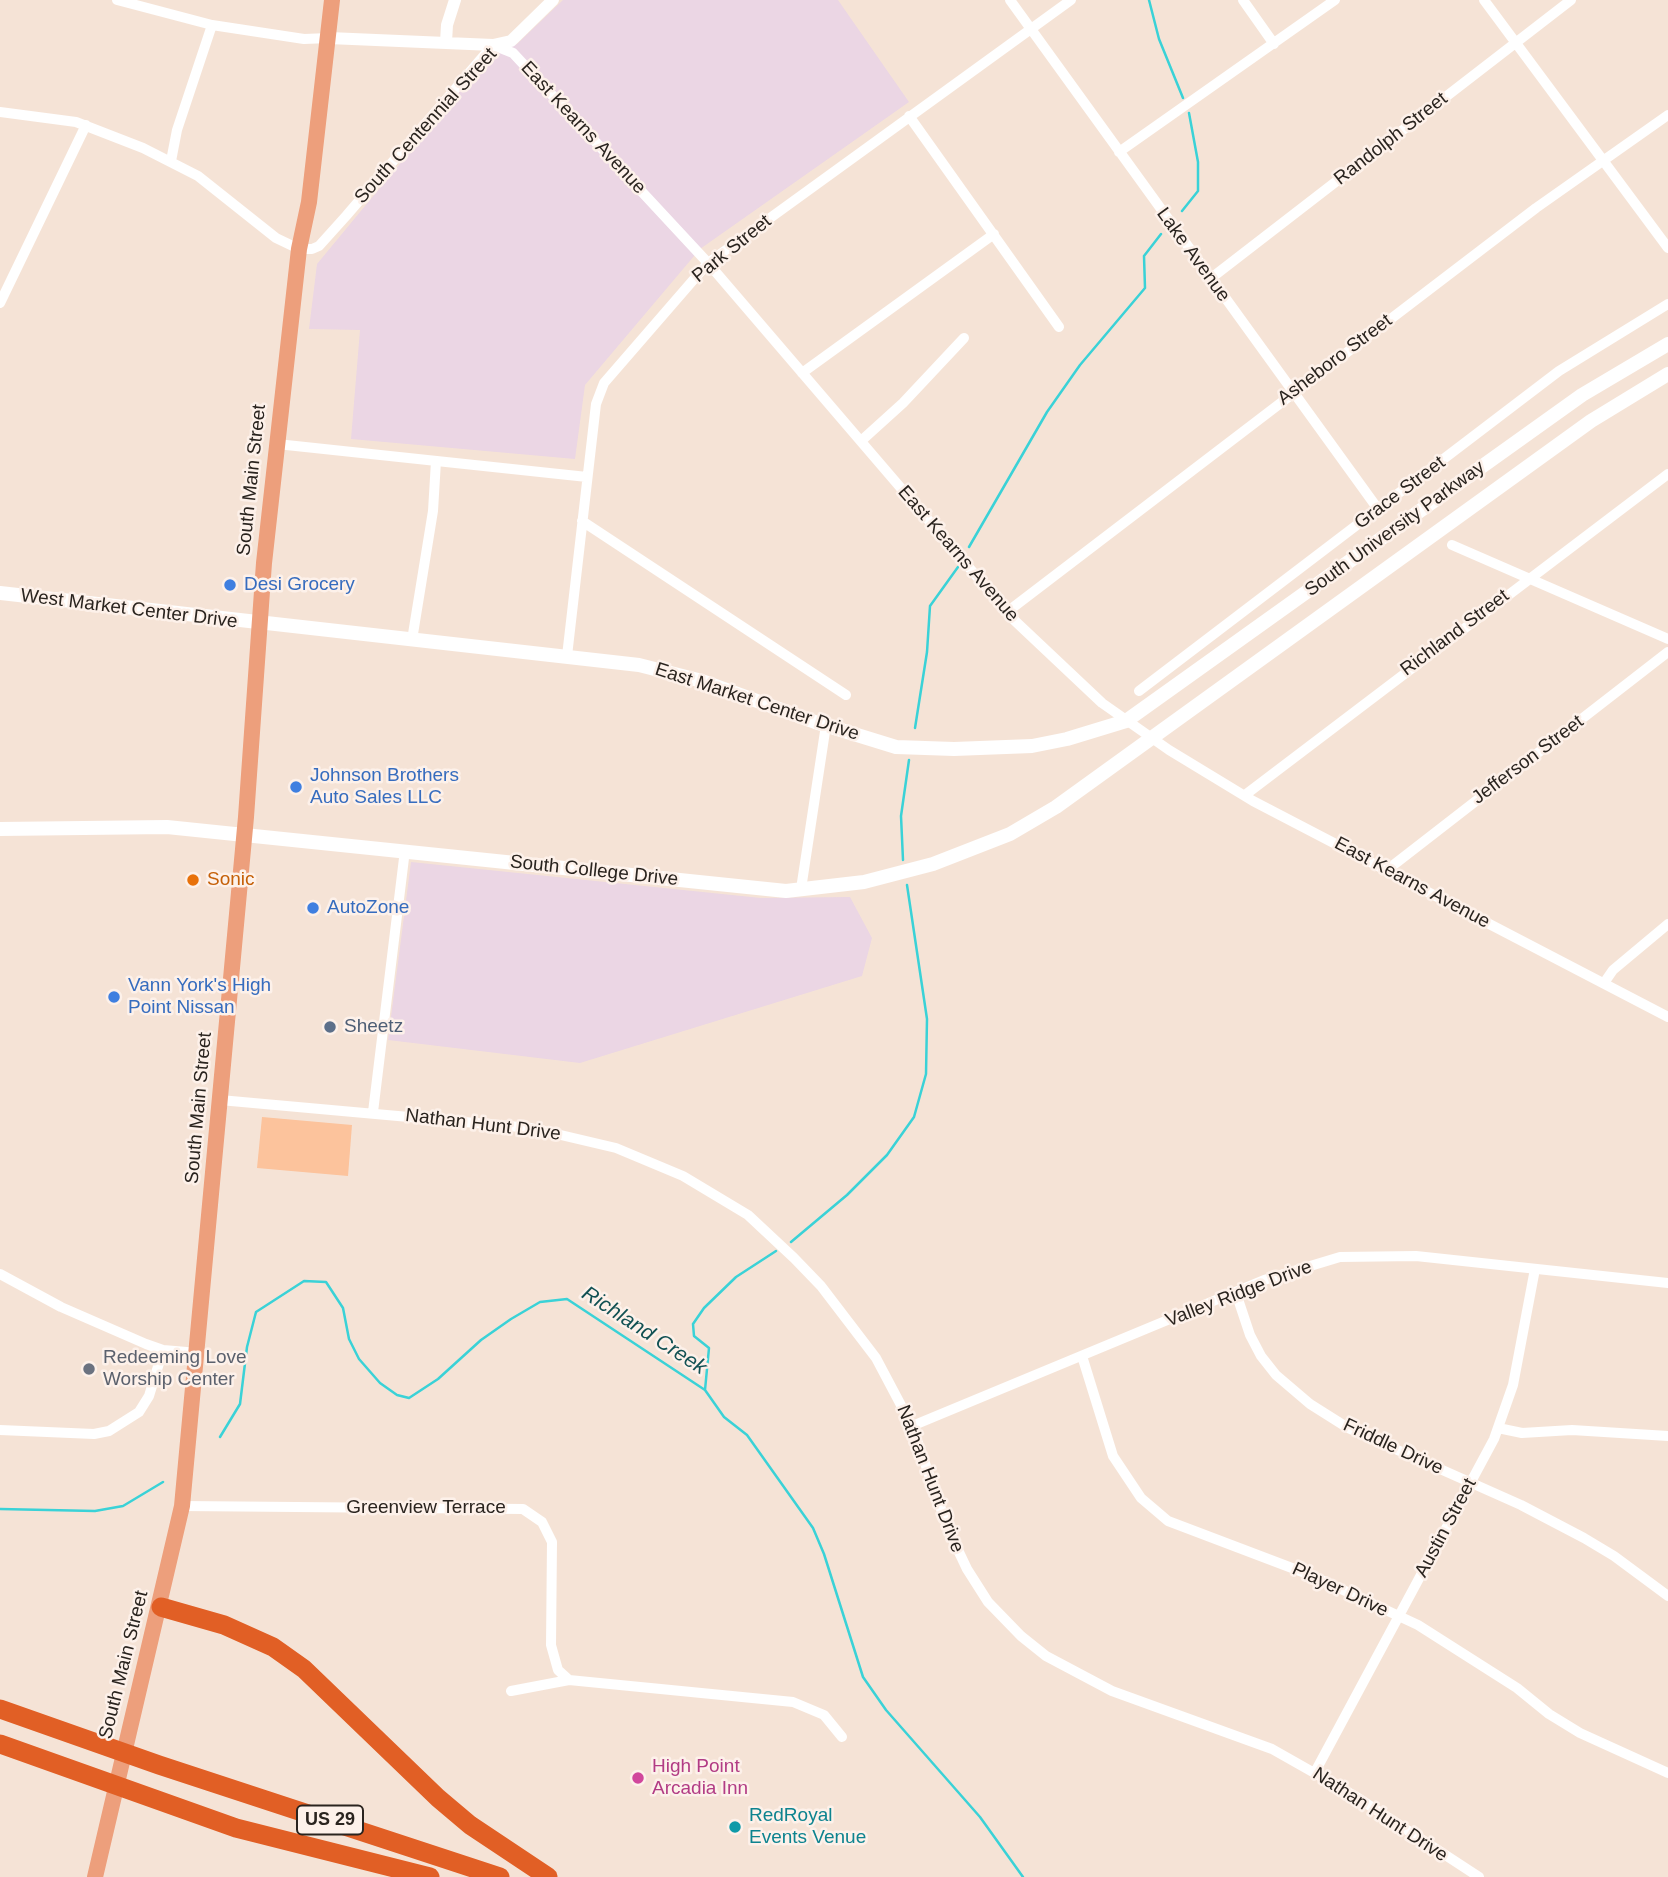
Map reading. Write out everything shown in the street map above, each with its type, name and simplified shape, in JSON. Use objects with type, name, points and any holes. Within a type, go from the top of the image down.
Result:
[{"type":"highway","points":[[160,1607],[224,1625],[273,1647],[304,1668],[446,1805],[479,1832],[548,1877]]},
{"type":"highway","name":"US 29","points":[[0,1709],[159,1765],[500,1877]]},
{"type":"highway","name":"US 29","points":[[0,1744],[236,1828],[429,1877]]},
{"type":"main road","name":"South Main Street","points":[[95,1877],[182,1506],[244,835],[259,624],[276,444],[299,249],[309,202],[332,0]]},
{"type":"main road","name":"South University Parkway","points":[[1126,721],[1582,395],[1668,344]]},
{"type":"main road","name":"South University Parkway","points":[[1153,739],[1569,436],[1668,374]]},
{"type":"main road","name":"West Market Center Drive","points":[[0,593],[259,624]]},
{"type":"main road","name":"East Market Center Drive","points":[[259,624],[639,665],[702,681],[896,747],[954,749],[1032,746],[1126,721]]},
{"type":"main road","name":"South College Drive","points":[[0,829],[167,827],[732,885],[801,889],[864,882],[912,870],[1010,834],[1056,807],[1153,739]]},
{"type":"street","points":[[117,0],[212,25],[304,38],[329,38]]},
{"type":"street","points":[[446,42],[447,26],[455,0]]},
{"type":"street","name":"South Centennial Street","points":[[299,249],[319,246],[493,45],[511,41],[554,0]]},
{"type":"street","name":"Lake Avenue","points":[[1010,0],[1209,279],[1378,509]]},
{"type":"street","name":"Park Street","points":[[567,656],[596,404],[604,383],[708,263],[1070,0]]},
{"type":"street","points":[[1243,0],[1274,44]]},
{"type":"street","points":[[1119,152],[1335,0]]},
{"type":"street","points":[[1484,0],[1668,248]]},
{"type":"street","name":"Randolph Street","points":[[1209,279],[1571,0]]},
{"type":"street","points":[[171,161],[177,130],[212,25]]},
{"type":"street","name":"East Kearns Avenue","points":[[329,38],[493,45],[516,56],[708,263],[1007,612],[1102,703],[1153,739],[1245,795],[1668,1017]]},
{"type":"street","points":[[0,112],[86,125],[171,161],[216,190],[276,238],[299,249]]},
{"type":"street","name":"Asheboro Street","points":[[1007,612],[1293,392],[1668,115]]},
{"type":"street","points":[[909,116],[1059,327]]},
{"type":"street","points":[[0,303],[4,286],[86,125]]},
{"type":"street","points":[[802,373],[993,234]]},
{"type":"street","name":"Grace Street","points":[[1139,691],[1559,371],[1668,304]]},
{"type":"street","points":[[861,442],[903,403],[964,338]]},
{"type":"street","points":[[276,444],[587,477]]},
{"type":"street","points":[[412,640],[433,511],[436,461]]},
{"type":"street","name":"Richland Street","points":[[1245,795],[1668,474]]},
{"type":"street","points":[[582,521],[846,695]]},
{"type":"street","points":[[1452,545],[1668,639]]},
{"type":"street","name":"Jefferson Street","points":[[1387,870],[1668,652]]},
{"type":"street","points":[[801,889],[826,725]]},
{"type":"street","points":[[373,1112],[405,850]]},
{"type":"street","points":[[1604,983],[1613,970],[1668,924]]},
{"type":"street","name":"Nathan Hunt Drive","points":[[220,1100],[531,1128],[595,1142],[645,1159],[695,1183],[748,1215],[821,1286],[876,1358],[912,1426],[948,1530],[967,1569],[994,1609],[1021,1636],[1046,1656],[1112,1692],[1272,1749],[1315,1772],[1479,1877]]},
{"type":"street","name":"Valley Ridge Drive","points":[[912,1426],[1290,1271],[1340,1257],[1416,1256],[1668,1283]]},
{"type":"street","name":"Austin Street","points":[[1315,1772],[1498,1428],[1513,1385],[1535,1269]]},
{"type":"street","points":[[0,1274],[61,1307],[163,1350],[198,1353]]},
{"type":"street","name":"Friddle Drive","points":[[1236,1293],[1250,1335],[1261,1356],[1292,1390],[1348,1428],[1521,1505],[1584,1538],[1614,1556],[1668,1596]]},
{"type":"street","points":[[0,1430],[94,1434],[109,1431],[139,1412],[149,1396],[163,1350]]},
{"type":"street","name":"Player Drive","points":[[1082,1356],[1113,1456],[1141,1499],[1158,1513],[1180,1527],[1313,1576],[1399,1617],[1462,1652],[1580,1733],[1668,1773]]},
{"type":"street","points":[[1498,1428],[1522,1433],[1572,1430],[1668,1436]]},
{"type":"street","name":"Greenview Terrace","points":[[182,1506],[523,1509],[542,1522],[552,1542],[551,1645],[558,1670],[569,1680]]},
{"type":"street","points":[[511,1691],[569,1680],[802,1704],[824,1715],[842,1737]]},
{"type":"shaded area","points":[[563,0],[838,0],[909,102],[700,249],[585,385],[575,459],[351,439],[360,330],[309,329],[317,264],[489,56],[517,44]]},
{"type":"shaded area","points":[[411,862],[761,898],[850,897],[872,938],[862,976],[580,1063],[388,1040]]},
{"type":"shaded area","points":[[262,1117],[352,1125],[348,1176],[257,1168]]},
{"type":"waterway","points":[[1149,0],[1159,39],[1183,98]]},
{"type":"waterway","points":[[1182,211],[1198,191],[1198,162],[1189,113]]},
{"type":"waterway","points":[[969,547],[1047,412],[1080,365],[1145,288],[1144,256],[1161,234]]},
{"type":"waterway","points":[[915,728],[927,652],[930,606],[958,567]]},
{"type":"waterway","points":[[903,860],[901,816],[909,760]]},
{"type":"waterway","points":[[791,1242],[847,1195],[887,1155],[914,1117],[926,1074],[927,1019],[907,885]]},
{"type":"waterway","points":[[705,1390],[709,1348],[694,1336],[693,1324],[704,1308],[736,1277],[776,1251]]},
{"type":"waterway","name":"Richland Creek","points":[[220,1437],[240,1404],[247,1347],[256,1312],[304,1281],[326,1282],[343,1308],[349,1339],[359,1359],[380,1383],[397,1395],[409,1398],[438,1379],[481,1340],[511,1319],[540,1302],[567,1299],[705,1390],[724,1417],[747,1435],[813,1528],[824,1554],[863,1677],[886,1710],[980,1817],[1023,1877]]},
{"type":"waterway","name":"Richland Creek","points":[[0,1509],[95,1511],[123,1506],[163,1482]]},
{"type":"place","name":"Desi Grocery","points":[[230,585]]},
{"type":"place","name":"Johnson Brothers Auto Sales LLC","points":[[296,787]]},
{"type":"place","name":"Sonic","points":[[193,880]]},
{"type":"place","name":"AutoZone","points":[[313,908]]},
{"type":"place","name":"Vann York's High Point Nissan","points":[[114,997]]},
{"type":"place","name":"Sheetz","points":[[330,1027]]},
{"type":"place","name":"Redeeming Love Worship Center","points":[[89,1369]]},
{"type":"place","name":"High Point Arcadia Inn","points":[[638,1778]]},
{"type":"place","name":"RedRoyal Events Venue","points":[[735,1827]]}]
